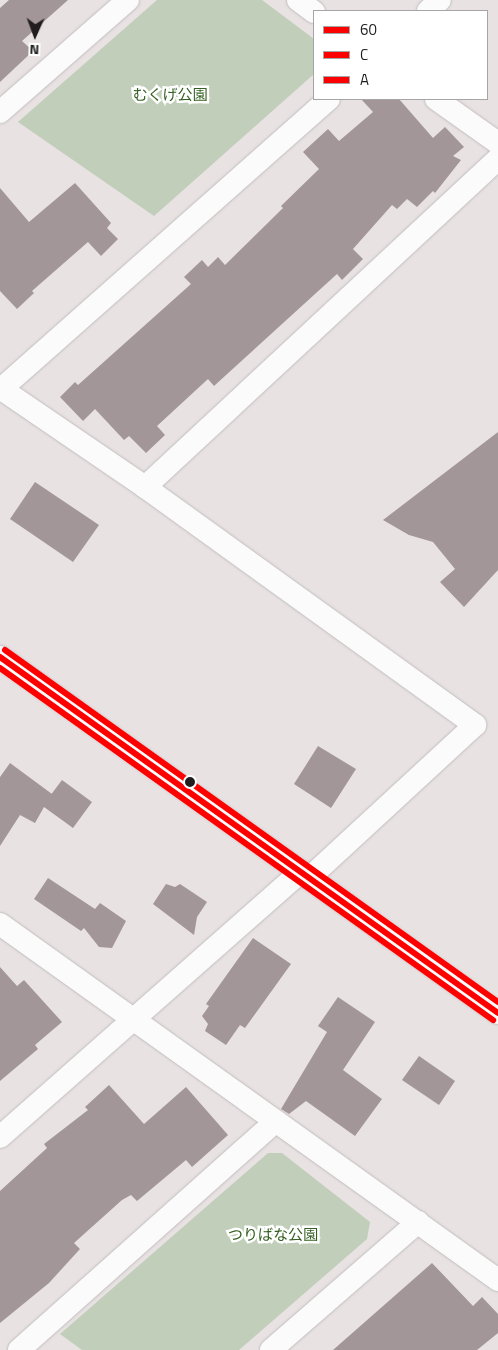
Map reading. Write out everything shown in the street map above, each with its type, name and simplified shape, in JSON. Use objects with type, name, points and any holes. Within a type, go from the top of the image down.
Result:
[{"type":"street","points":[[0,112],[128,0]]},
{"type":"street","points":[[298,0],[313,11]]},
{"type":"street","points":[[429,10],[440,0]]},
{"type":"street","points":[[0,1137],[133,1019],[305,875],[475,725],[145,487],[0,389],[328,100]]},
{"type":"street","points":[[437,100],[498,143]]},
{"type":"street","points":[[145,487],[498,159]]},
{"type":"street","points":[[0,657],[498,1013]]},
{"type":"street","points":[[0,924],[498,1280]]},
{"type":"street","points":[[19,1350],[276,1121]]},
{"type":"street","points":[[271,1350],[418,1222]]},
{"type":"green space","name":"むくげ公園","points":[[157,0],[262,0],[313,38],[313,75],[154,216],[18,122]]},
{"type":"green space","name":"つりばな公園","points":[[268,1153],[282,1153],[370,1222],[367,1239],[239,1350],[82,1350],[60,1334]]},
{"type":"building","points":[[9,0],[68,0],[22,41],[33,51],[0,82],[0,8]]},
{"type":"building","points":[[362,100],[400,100],[433,138],[445,127],[464,147],[453,156],[461,160],[435,193],[433,191],[417,207],[407,199],[397,209],[392,205],[353,249],[363,259],[342,280],[337,274],[214,386],[208,379],[157,426],[165,435],[146,453],[129,436],[124,440],[95,409],[83,421],[60,397],[75,382],[78,385],[191,284],[184,277],[202,260],[208,267],[218,257],[225,265],[283,208],[281,206],[319,169],[303,152],[328,129],[339,141],[373,112]]},
{"type":"building","points":[[75,183],[111,223],[107,228],[118,239],[101,256],[88,242],[32,291],[34,293],[17,309],[0,291],[0,188],[29,222]]},
{"type":"building","points":[[498,432],[498,570],[464,607],[440,582],[455,569],[433,542],[409,535],[383,520]]},
{"type":"building","points":[[35,482],[99,525],[73,562],[10,519]]},
{"type":"building","points":[[318,746],[356,769],[331,808],[294,784]]},
{"type":"building","points":[[10,763],[52,794],[62,780],[92,802],[73,828],[44,807],[35,823],[20,815],[0,846],[0,777]]},
{"type":"building","points":[[48,878],[95,909],[100,903],[126,921],[112,948],[99,947],[84,928],[81,931],[34,899]]},
{"type":"building","points":[[166,884],[175,887],[180,884],[207,902],[197,917],[194,935],[153,904]]},
{"type":"building","points":[[253,938],[291,964],[245,1028],[240,1025],[226,1045],[205,1031],[208,1024],[202,1016],[209,1006],[206,1004]]},
{"type":"building","points":[[0,967],[17,986],[24,980],[62,1022],[35,1045],[38,1049],[0,1081]]},
{"type":"building","points":[[338,997],[375,1022],[343,1070],[382,1099],[355,1136],[306,1101],[289,1114],[281,1109],[327,1032],[318,1026]]},
{"type":"building","points":[[419,1056],[455,1081],[439,1105],[402,1080]]},
{"type":"building","points":[[109,1085],[144,1124],[186,1087],[228,1135],[192,1167],[186,1160],[137,1201],[131,1195],[122,1200],[74,1243],[80,1249],[49,1283],[0,1323],[0,1191],[47,1148],[44,1144],[88,1110],[85,1107]]},
{"type":"building","points":[[432,1263],[473,1306],[482,1297],[498,1314],[498,1333],[477,1350],[333,1350]]},
{"type":"transit line","name":"A","points":[[5,650],[498,1002]]},
{"type":"transit line","name":"60","points":[[0,657],[498,1013]]},
{"type":"transit line","name":"C","points":[[0,668],[493,1020]]}]
